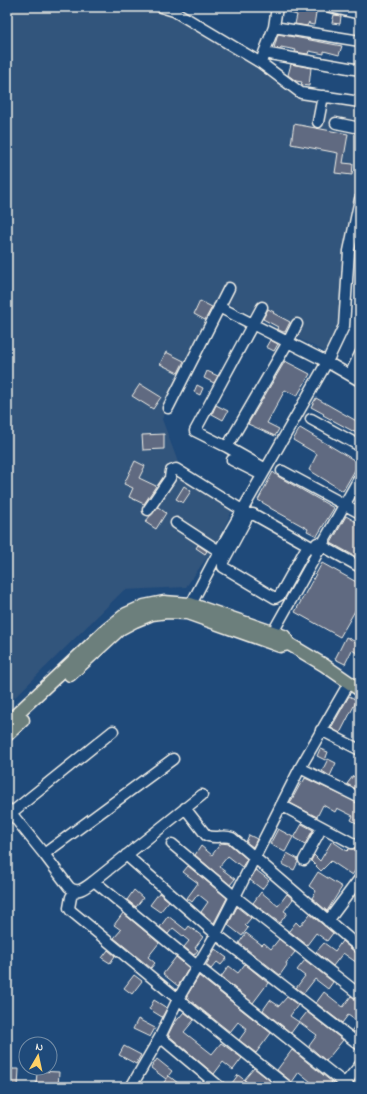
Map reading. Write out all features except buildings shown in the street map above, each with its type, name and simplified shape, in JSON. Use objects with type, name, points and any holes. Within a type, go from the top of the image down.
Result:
[{"type":"main road","points":[[7,724],[105,631],[126,614],[144,606],[164,602],[284,636],[289,644],[324,665],[360,690]]},
{"type":"main road","points":[[7,735],[120,629],[152,614],[188,609],[280,646],[289,644]]},
{"type":"street","points":[[161,7],[174,11],[261,62],[301,93],[360,102]]},
{"type":"street","points":[[261,62],[274,27],[278,7]]},
{"type":"street","points":[[330,7],[360,14]]},
{"type":"street","points":[[274,27],[360,41]]},
{"type":"street","points":[[264,52],[360,70]]},
{"type":"street","points":[[318,122],[323,96]]},
{"type":"street","points":[[336,123],[360,128]]},
{"type":"street","points":[[188,609],[242,510],[327,362],[344,326],[349,251],[358,219],[360,199]]},
{"type":"street","points":[[168,408],[229,288]]},
{"type":"street","points":[[219,307],[327,362],[360,381]]},
{"type":"street","points":[[262,307],[195,431],[227,447],[264,472]]},
{"type":"street","points":[[227,447],[297,324]]},
{"type":"street","points":[[350,375],[360,354]]},
{"type":"street","points":[[311,419],[360,446]]},
{"type":"street","points":[[232,460],[264,472]]},
{"type":"street","points":[[148,510],[170,478],[171,471],[176,469],[242,510]]},
{"type":"street","points":[[282,471],[360,513]]},
{"type":"street","points":[[273,632],[360,477]]},
{"type":"street","points":[[263,512],[320,548],[360,567]]},
{"type":"street","points":[[308,545],[280,595],[275,598],[223,567],[223,562],[249,514],[253,514],[308,545],[320,548]]},
{"type":"street","points":[[176,523],[219,551]]},
{"type":"street","points":[[131,1087],[160,1036],[178,999],[216,934],[300,768],[349,683]]},
{"type":"street","points":[[321,730],[360,750]]},
{"type":"street","points":[[113,731],[9,810],[69,887],[75,891],[80,890],[94,881],[202,795]]},
{"type":"street","points":[[44,854],[173,759]]},
{"type":"street","points":[[300,768],[360,798]]},
{"type":"street","points":[[281,805],[352,843]]},
{"type":"street","points":[[185,808],[208,837],[228,836],[232,838],[360,948]]},
{"type":"street","points":[[304,860],[322,827]]},
{"type":"street","points":[[172,844],[234,896],[360,995]]},
{"type":"street","points":[[126,855],[216,934],[360,1045]]},
{"type":"street","points":[[328,921],[360,878]]},
{"type":"street","points":[[94,881],[345,1086],[360,1065]]},
{"type":"street","points":[[75,891],[69,904],[71,911],[288,1087]]},
{"type":"street","points":[[160,1036],[217,1086]]},
{"type":"shaded area","points":[[7,7],[185,7],[183,15],[291,87],[360,99],[360,179],[333,356],[224,301],[162,419],[179,465],[234,507],[215,546],[186,587],[124,590],[7,705]]}]
